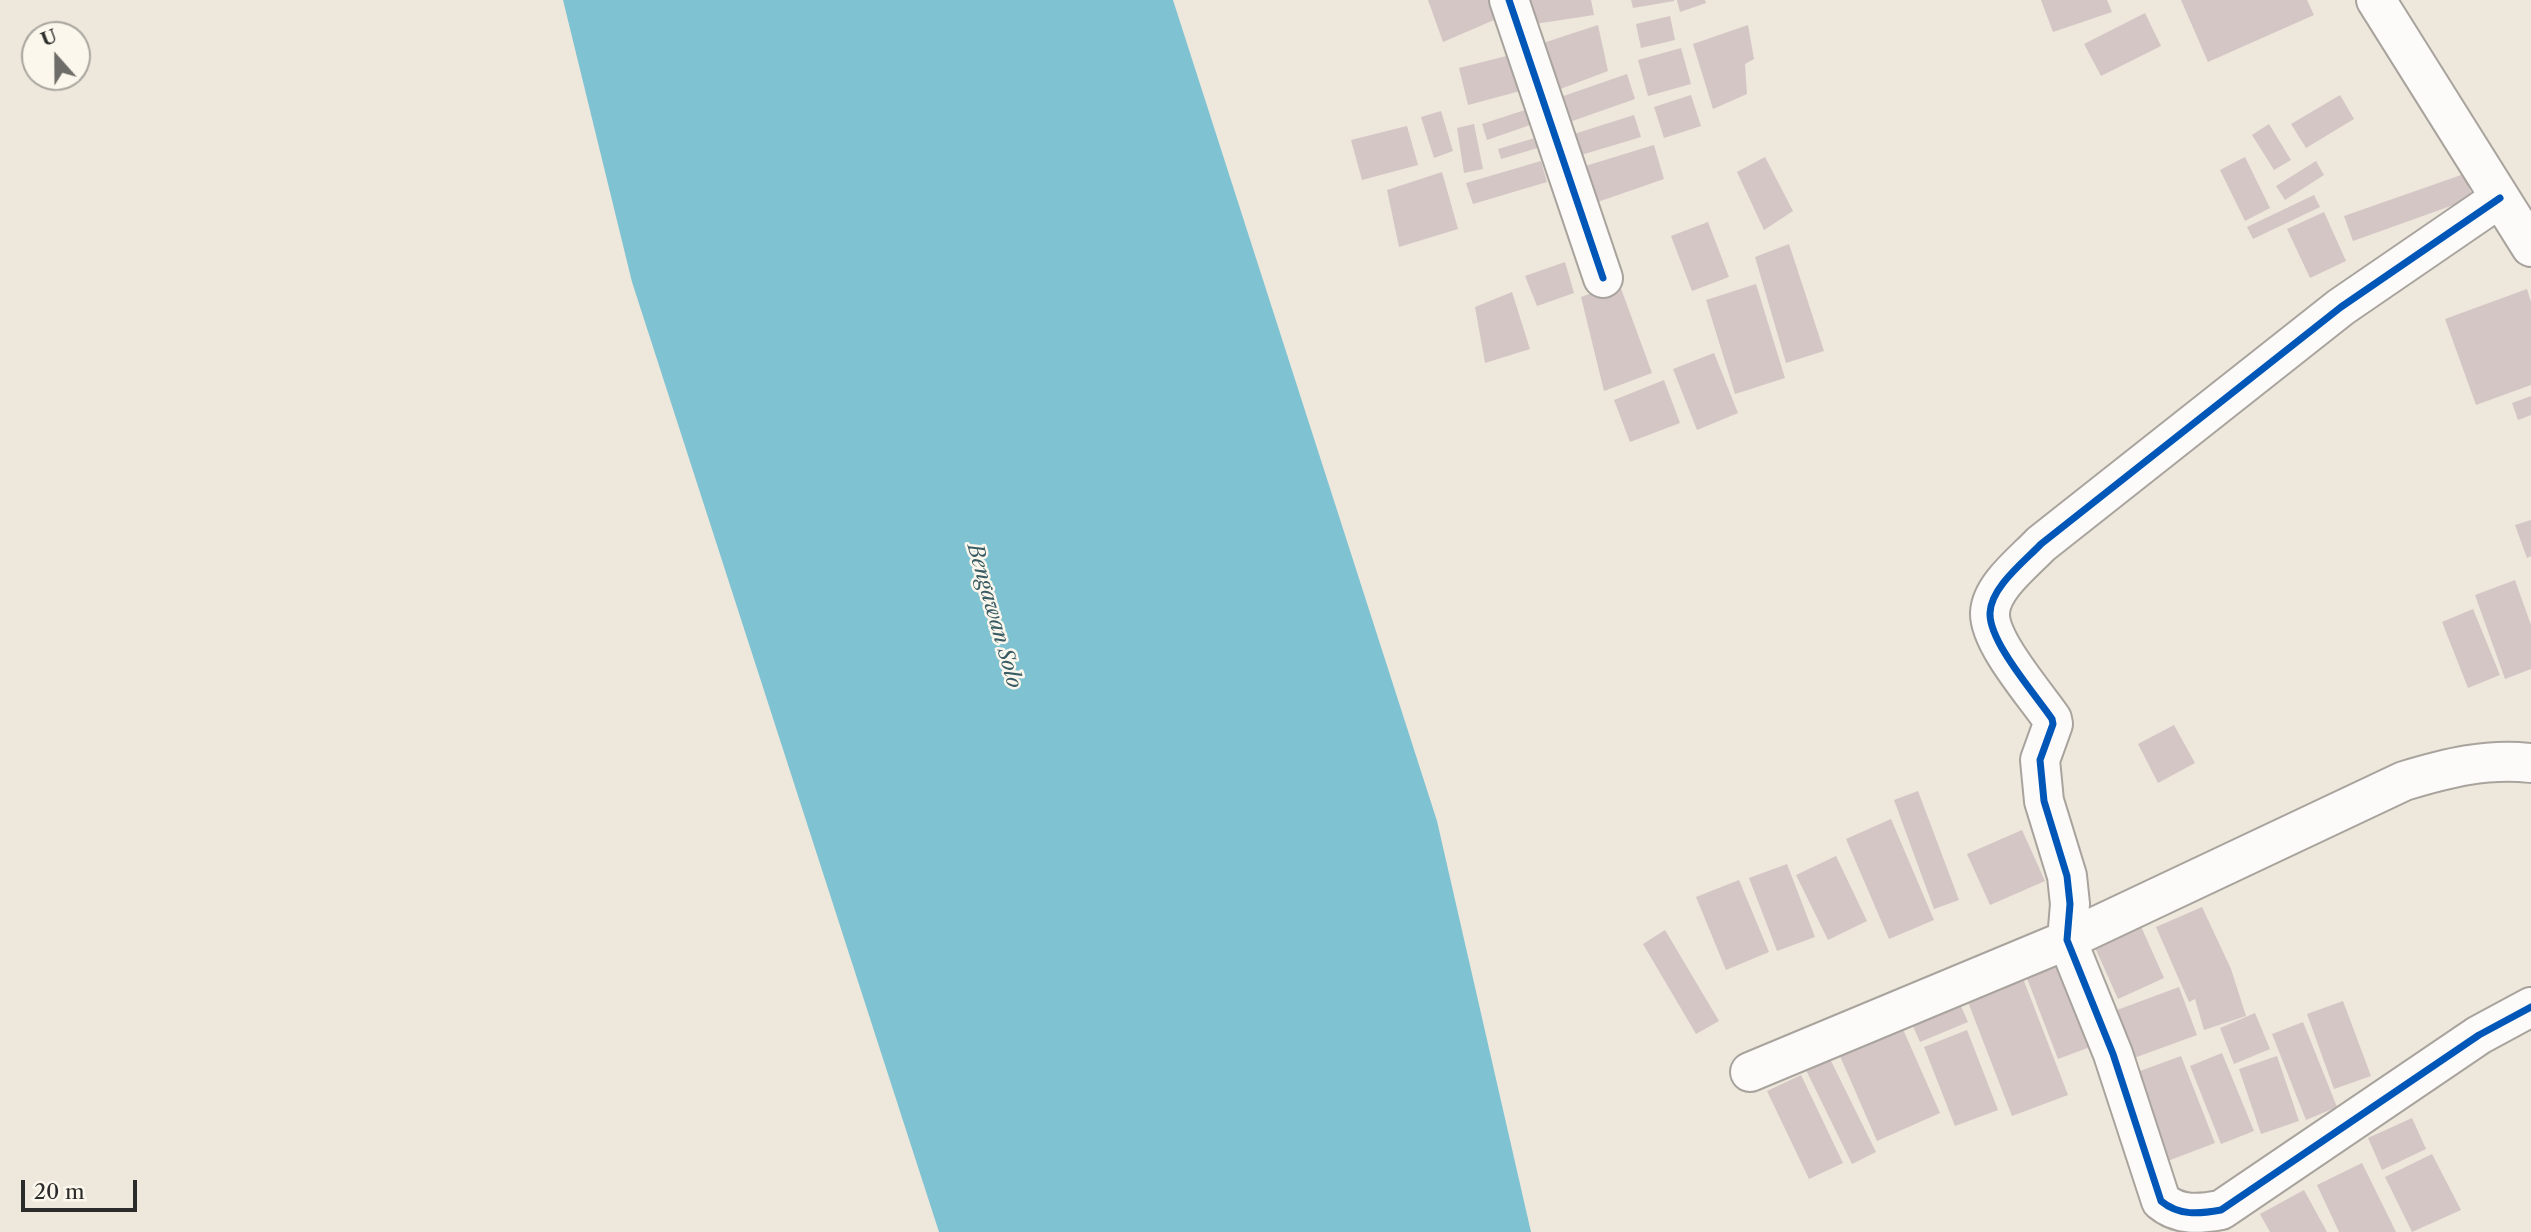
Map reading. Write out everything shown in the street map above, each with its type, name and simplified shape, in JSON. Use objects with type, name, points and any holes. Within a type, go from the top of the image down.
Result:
[{"type":"street","points":[[1509,0],[1603,278]]},
{"type":"street","points":[[2376,0],[2518,216],[2341,307],[2040,544],[2002,585],[1990,611],[1994,633],[2053,724],[2040,760],[2043,802],[2067,876],[2070,904],[2067,940],[2113,1054],[2161,1201],[2169,1207],[2225,1221],[2479,1035],[2531,1007]]},
{"type":"street","points":[[1749,1072],[2067,940],[2404,781],[2458,764],[2512,761],[2531,763]]},
{"type":"water","name":"Bengawan Solo","points":[[563,0],[1173,0],[1437,821],[1531,1232],[939,1232],[632,282]]},
{"type":"building","points":[[1428,0],[1503,0],[1508,14],[1443,42]]},
{"type":"building","points":[[1524,0],[1591,0],[1594,15],[1528,25]]},
{"type":"building","points":[[1631,0],[1674,0],[1674,1],[1633,8]]},
{"type":"building","points":[[1677,0],[1705,0],[1706,3],[1680,12]]},
{"type":"building","points":[[2041,0],[2107,0],[2112,12],[2053,32]]},
{"type":"building","points":[[2181,0],[2307,0],[2314,15],[2208,62]]},
{"type":"building","points":[[2145,13],[2161,46],[2101,76],[2084,44]]},
{"type":"building","points":[[1670,16],[1675,40],[1641,48],[1636,24]]},
{"type":"building","points":[[1598,25],[1608,71],[1547,94],[1537,45]]},
{"type":"building","points":[[1748,25],[1754,59],[1745,64],[1747,94],[1713,109],[1693,44]]},
{"type":"building","points":[[1681,48],[1691,84],[1648,96],[1638,60]]},
{"type":"building","points":[[1518,53],[1524,90],[1468,105],[1459,68]]},
{"type":"building","points":[[1627,74],[1635,99],[1561,125],[1552,100]]},
{"type":"building","points":[[1691,95],[1701,126],[1664,138],[1654,107]]},
{"type":"building","points":[[2340,95],[2354,119],[2306,148],[2291,124]]},
{"type":"building","points":[[1528,109],[1533,124],[1487,140],[1482,124]]},
{"type":"building","points":[[1441,111],[1453,151],[1434,158],[1421,117]]},
{"type":"building","points":[[1634,115],[1641,137],[1581,155],[1574,134]]},
{"type":"building","points":[[1474,124],[1483,169],[1464,173],[1457,128]]},
{"type":"building","points":[[2269,124],[2291,160],[2274,170],[2252,135]]},
{"type":"building","points":[[1407,126],[1418,165],[1362,180],[1351,140]]},
{"type":"building","points":[[1538,137],[1541,147],[1501,159],[1498,149]]},
{"type":"building","points":[[1654,145],[1664,179],[1589,205],[1582,167]]},
{"type":"building","points":[[1765,157],[1793,211],[1764,230],[1737,172]]},
{"type":"building","points":[[2245,157],[2270,208],[2245,221],[2220,170]]},
{"type":"building","points":[[1541,161],[1547,182],[1473,204],[1466,183]]},
{"type":"building","points":[[2316,161],[2324,175],[2285,200],[2276,186]]},
{"type":"building","points":[[1442,172],[1458,229],[1399,247],[1387,190]]},
{"type":"building","points":[[2464,174],[2473,198],[2353,241],[2344,216]]},
{"type":"building","points":[[2314,195],[2320,207],[2253,239],[2247,227]]},
{"type":"building","points":[[2324,212],[2346,261],[2310,278],[2287,229]]},
{"type":"building","points":[[1708,222],[1729,277],[1692,291],[1671,236]]},
{"type":"building","points":[[1789,244],[1824,351],[1786,363],[1755,257]]},
{"type":"building","points":[[1565,262],[1574,293],[1537,306],[1525,276]]},
{"type":"building","points":[[1619,283],[1652,373],[1604,391],[1581,297]]},
{"type":"building","points":[[1756,284],[1785,378],[1735,394],[1706,300]]},
{"type":"building","points":[[2527,289],[2531,302],[2531,385],[2476,405],[2445,319]]},
{"type":"building","points":[[1512,292],[1530,349],[1485,363],[1475,307]]},
{"type":"building","points":[[1714,353],[1738,413],[1697,430],[1673,369]]},
{"type":"building","points":[[1664,380],[1680,423],[1630,442],[1614,400]]},
{"type":"building","points":[[2531,396],[2531,415],[2518,420],[2512,403]]},
{"type":"building","points":[[2531,520],[2531,556],[2527,558],[2515,525]]},
{"type":"building","points":[[2515,580],[2531,625],[2531,669],[2505,679],[2475,595]]},
{"type":"building","points":[[2473,609],[2500,675],[2468,688],[2442,622]]},
{"type":"building","points":[[2174,725],[2195,763],[2158,783],[2138,744]]},
{"type":"building","points":[[1918,791],[1959,900],[1934,909],[1894,800]]},
{"type":"building","points":[[1891,819],[1934,920],[1889,939],[1846,839]]},
{"type":"building","points":[[2022,830],[2045,881],[1990,905],[1967,854]]},
{"type":"building","points":[[1836,856],[1867,921],[1828,940],[1796,875]]},
{"type":"building","points":[[1787,864],[1815,937],[1777,951],[1749,878]]},
{"type":"building","points":[[1739,880],[1769,952],[1726,970],[1696,897]]},
{"type":"building","points":[[2202,907],[2231,969],[2246,1016],[2204,1030],[2195,999],[2189,1002],[2156,927]]},
{"type":"building","points":[[2135,913],[2164,978],[2118,999],[2089,934]]},
{"type":"building","points":[[1665,930],[1719,1021],[1696,1034],[1643,944]]},
{"type":"building","points":[[2067,952],[2101,1043],[2058,1059],[2023,968]]},
{"type":"building","points":[[2019,968],[2068,1095],[2012,1116],[1963,989]]},
{"type":"building","points":[[2179,987],[2197,1035],[2134,1058],[2117,1010]]},
{"type":"building","points":[[1956,995],[1968,1022],[1920,1042],[1908,1015]]},
{"type":"building","points":[[2343,1001],[2371,1076],[2334,1089],[2307,1014]]},
{"type":"building","points":[[2255,1013],[2270,1049],[2234,1064],[2220,1028]]},
{"type":"building","points":[[1898,1018],[1940,1113],[1877,1141],[1836,1047]]},
{"type":"building","points":[[2303,1022],[2337,1107],[2306,1120],[2272,1034]]},
{"type":"building","points":[[1967,1030],[1998,1110],[1955,1126],[1924,1047]]},
{"type":"building","points":[[2222,1053],[2254,1131],[2221,1144],[2190,1066]]},
{"type":"building","points":[[2181,1056],[2215,1143],[2165,1162],[2132,1074]]},
{"type":"building","points":[[2277,1056],[2299,1121],[2261,1134],[2239,1069]]},
{"type":"building","points":[[1830,1059],[1876,1152],[1852,1164],[1806,1070]]},
{"type":"building","points":[[1801,1075],[1843,1163],[1809,1179],[1767,1091]]},
{"type":"building","points":[[2412,1118],[2426,1149],[2382,1170],[2368,1138]]},
{"type":"building","points":[[2432,1154],[2461,1210],[2412,1232],[2385,1177]]},
{"type":"building","points":[[2362,1163],[2396,1232],[2339,1232],[2317,1185]]},
{"type":"building","points":[[2304,1190],[2327,1232],[2270,1232],[2260,1214]]},
{"type":"cycle path","points":[[1509,0],[1603,278]]},
{"type":"cycle path","points":[[2500,198],[2341,307],[2041,544],[2002,584],[1990,613],[1992,625],[2005,653],[2052,719],[2053,724],[2040,760],[2044,801],[2067,876],[2070,904],[2067,940],[2113,1054],[2161,1201],[2190,1213],[2221,1210],[2479,1035],[2531,1007]]}]
